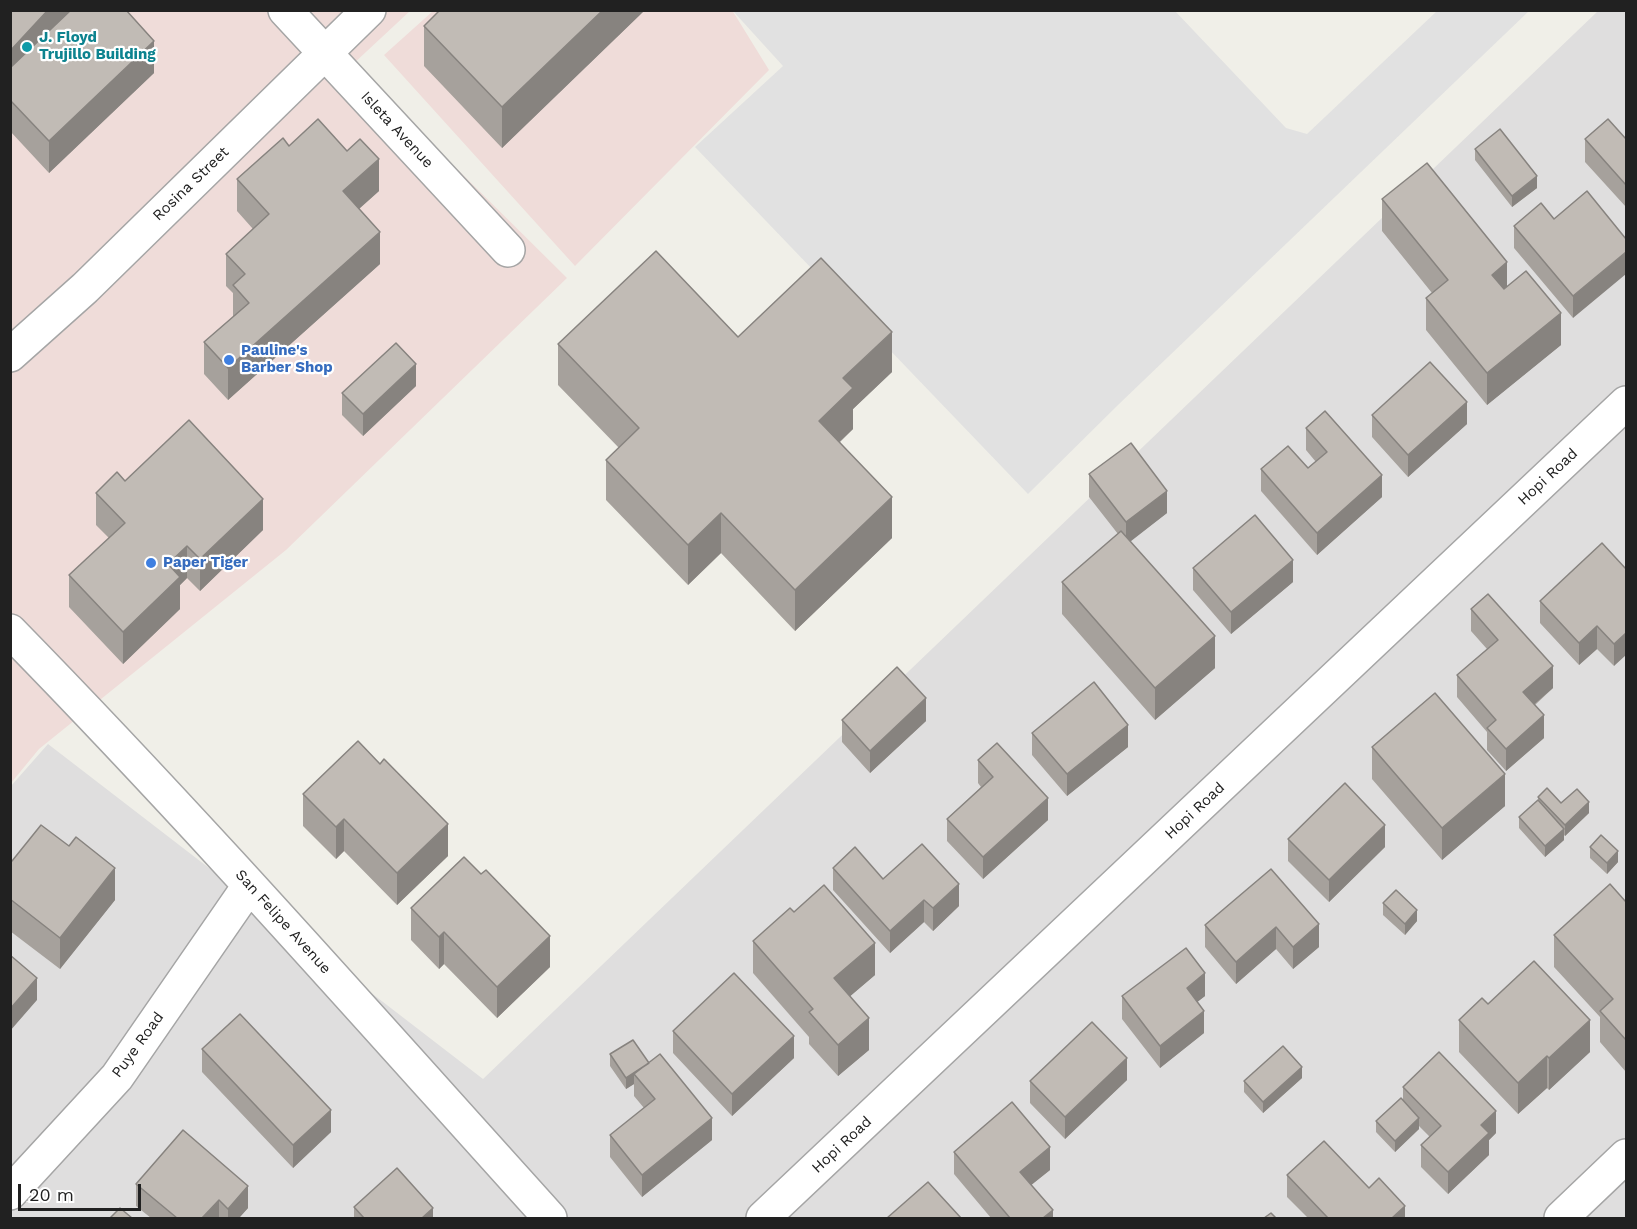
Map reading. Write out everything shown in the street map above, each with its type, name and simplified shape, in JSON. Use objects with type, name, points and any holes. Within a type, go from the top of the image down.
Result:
[{"type":"street","name":"Isleta Avenue","points":[[285,10],[508,250]]},
{"type":"street","name":"Rosina Street","points":[[10,355],[85,288],[369,10]]},
{"type":"street","name":"Hopi Road","points":[[763,1218],[1626,404]]},
{"type":"street","name":"San Felipe Avenue","points":[[10,630],[69,690],[550,1218]]},
{"type":"street","name":"Puye Road","points":[[10,1193],[117,1077],[249,886]]},
{"type":"street","points":[[1561,1218],[1626,1156]]},
{"type":"shaded area","points":[[732,10],[769,70],[575,266],[384,55],[433,11]]},
{"type":"shaded area","points":[[11,11],[410,11],[352,65],[567,278],[286,550],[39,749],[11,783]]},
{"type":"shaded area","points":[[733,11],[1175,11],[1286,128],[1307,134],[1437,11],[1529,11],[1028,494],[695,147],[783,66]]},
{"type":"shaded area","points":[[1598,11],[1626,11],[1626,1218],[11,1218],[11,786],[48,744],[483,1079]]},
{"type":"building","points":[[10,10],[48,10],[10,51]]},
{"type":"building","points":[[71,10],[126,10],[154,41],[49,141],[10,100],[10,68]]},
{"type":"building","points":[[440,10],[603,10],[502,107],[424,26]]},
{"type":"building","points":[[318,119],[347,151],[360,139],[379,159],[343,191],[380,232],[228,368],[204,342],[249,303],[233,285],[245,274],[226,254],[269,214],[237,179],[283,138],[289,146]]},
{"type":"building","points":[[1608,119],[1626,139],[1626,185],[1585,139]]},
{"type":"building","points":[[1500,129],[1537,176],[1512,196],[1475,149]]},
{"type":"building","points":[[1427,163],[1507,262],[1492,275],[1504,289],[1526,271],[1561,313],[1487,373],[1426,298],[1448,280],[1382,199]]},
{"type":"building","points":[[1587,191],[1626,239],[1626,252],[1573,296],[1514,226],[1541,203],[1554,219]]},
{"type":"building","points":[[656,251],[738,337],[821,258],[892,332],[843,378],[853,388],[819,421],[892,497],[795,590],[721,513],[688,545],[606,460],[639,428],[558,344]]},
{"type":"building","points":[[396,343],[416,364],[363,414],[342,393]]},
{"type":"building","points":[[1430,362],[1467,402],[1408,455],[1372,415]]},
{"type":"building","points":[[1325,411],[1382,475],[1317,533],[1261,469],[1288,446],[1308,468],[1327,452],[1306,428]]},
{"type":"building","points":[[189,420],[263,499],[200,559],[187,546],[168,564],[180,577],[123,632],[69,575],[125,523],[96,493],[117,472],[125,481]]},
{"type":"building","points":[[1131,443],[1167,491],[1126,522],[1089,474]]},
{"type":"building","points":[[1255,515],[1293,560],[1231,612],[1193,568]]},
{"type":"building","points":[[1121,531],[1215,636],[1155,688],[1062,582]]},
{"type":"building","points":[[1602,543],[1626,569],[1626,633],[1614,644],[1597,626],[1579,643],[1540,601]]},
{"type":"building","points":[[1488,594],[1553,666],[1523,692],[1544,715],[1506,749],[1487,728],[1496,720],[1457,675],[1498,640],[1471,609]]},
{"type":"building","points":[[897,667],[926,698],[870,751],[842,720]]},
{"type":"building","points":[[1094,682],[1128,725],[1067,774],[1032,733]]},
{"type":"building","points":[[1435,693],[1505,774],[1442,828],[1372,747]]},
{"type":"building","points":[[358,741],[380,764],[384,759],[448,824],[397,873],[344,819],[336,827],[303,794]]},
{"type":"building","points":[[997,743],[1048,798],[983,857],[947,819],[993,777],[978,760]]},
{"type":"building","points":[[1345,783],[1385,825],[1329,880],[1288,839]]},
{"type":"building","points":[[1547,788],[1561,803],[1577,789],[1589,802],[1565,825],[1538,797]]},
{"type":"building","points":[[1538,800],[1564,829],[1545,846],[1519,817]]},
{"type":"building","points":[[41,825],[69,846],[76,837],[115,868],[60,938],[10,899],[10,860],[12,861]]},
{"type":"building","points":[[1601,835],[1618,851],[1607,863],[1590,847]]},
{"type":"building","points":[[922,844],[959,884],[933,908],[924,900],[890,931],[833,868],[855,847],[883,879]]},
{"type":"building","points":[[464,857],[481,874],[486,870],[550,936],[497,987],[444,932],[439,937],[411,908]]},
{"type":"building","points":[[1271,869],[1319,924],[1293,947],[1276,927],[1236,962],[1205,925]]},
{"type":"building","points":[[1610,884],[1626,902],[1626,1040],[1600,1011],[1613,999],[1554,935]]},
{"type":"building","points":[[824,885],[875,943],[834,978],[869,1018],[838,1045],[809,1012],[813,1009],[753,941],[790,908],[794,912]]},
{"type":"building","points":[[1396,890],[1417,910],[1405,924],[1383,903]]},
{"type":"building","points":[[1186,948],[1205,973],[1187,988],[1204,1011],[1160,1046],[1122,996]]},
{"type":"building","points":[[10,955],[37,978],[10,1009]]},
{"type":"building","points":[[1534,961],[1590,1020],[1518,1083],[1459,1020],[1482,998],[1488,1004]]},
{"type":"building","points":[[734,973],[794,1036],[732,1094],[673,1031]]},
{"type":"building","points":[[240,1014],[331,1110],[293,1145],[202,1049]]},
{"type":"building","points":[[1092,1022],[1127,1058],[1065,1117],[1030,1081]]},
{"type":"building","points":[[633,1040],[649,1063],[626,1078],[610,1054]]},
{"type":"building","points":[[1283,1046],[1302,1067],[1263,1102],[1244,1081]]},
{"type":"building","points":[[1439,1052],[1496,1111],[1481,1125],[1489,1133],[1448,1172],[1421,1145],[1441,1126],[1403,1087]]},
{"type":"building","points":[[660,1054],[712,1118],[642,1175],[610,1135],[655,1099],[634,1074]]},
{"type":"building","points":[[1401,1098],[1419,1118],[1395,1141],[1376,1121]]},
{"type":"building","points":[[1012,1102],[1050,1147],[1020,1172],[1053,1210],[1043,1218],[1010,1218],[954,1152]]},
{"type":"building","points":[[183,1130],[248,1186],[228,1209],[219,1200],[202,1218],[177,1218],[136,1184]]},
{"type":"building","points":[[1324,1141],[1369,1188],[1379,1178],[1405,1206],[1392,1218],[1328,1218],[1287,1175]]},
{"type":"building","points":[[397,1168],[433,1208],[422,1218],[364,1218],[354,1207]]},
{"type":"building","points":[[928,1182],[961,1218],[887,1218]]},
{"type":"building","points":[[120,1208],[132,1218],[110,1218]]},
{"type":"building","points":[[1271,1213],[1276,1218],[1264,1218]]},
{"type":"place","name":"J. Floyd Trujillo Building","points":[[27,47]]},
{"type":"place","name":"Pauline's Barber Shop","points":[[229,360]]},
{"type":"place","name":"Paper Tiger","points":[[151,563]]}]
